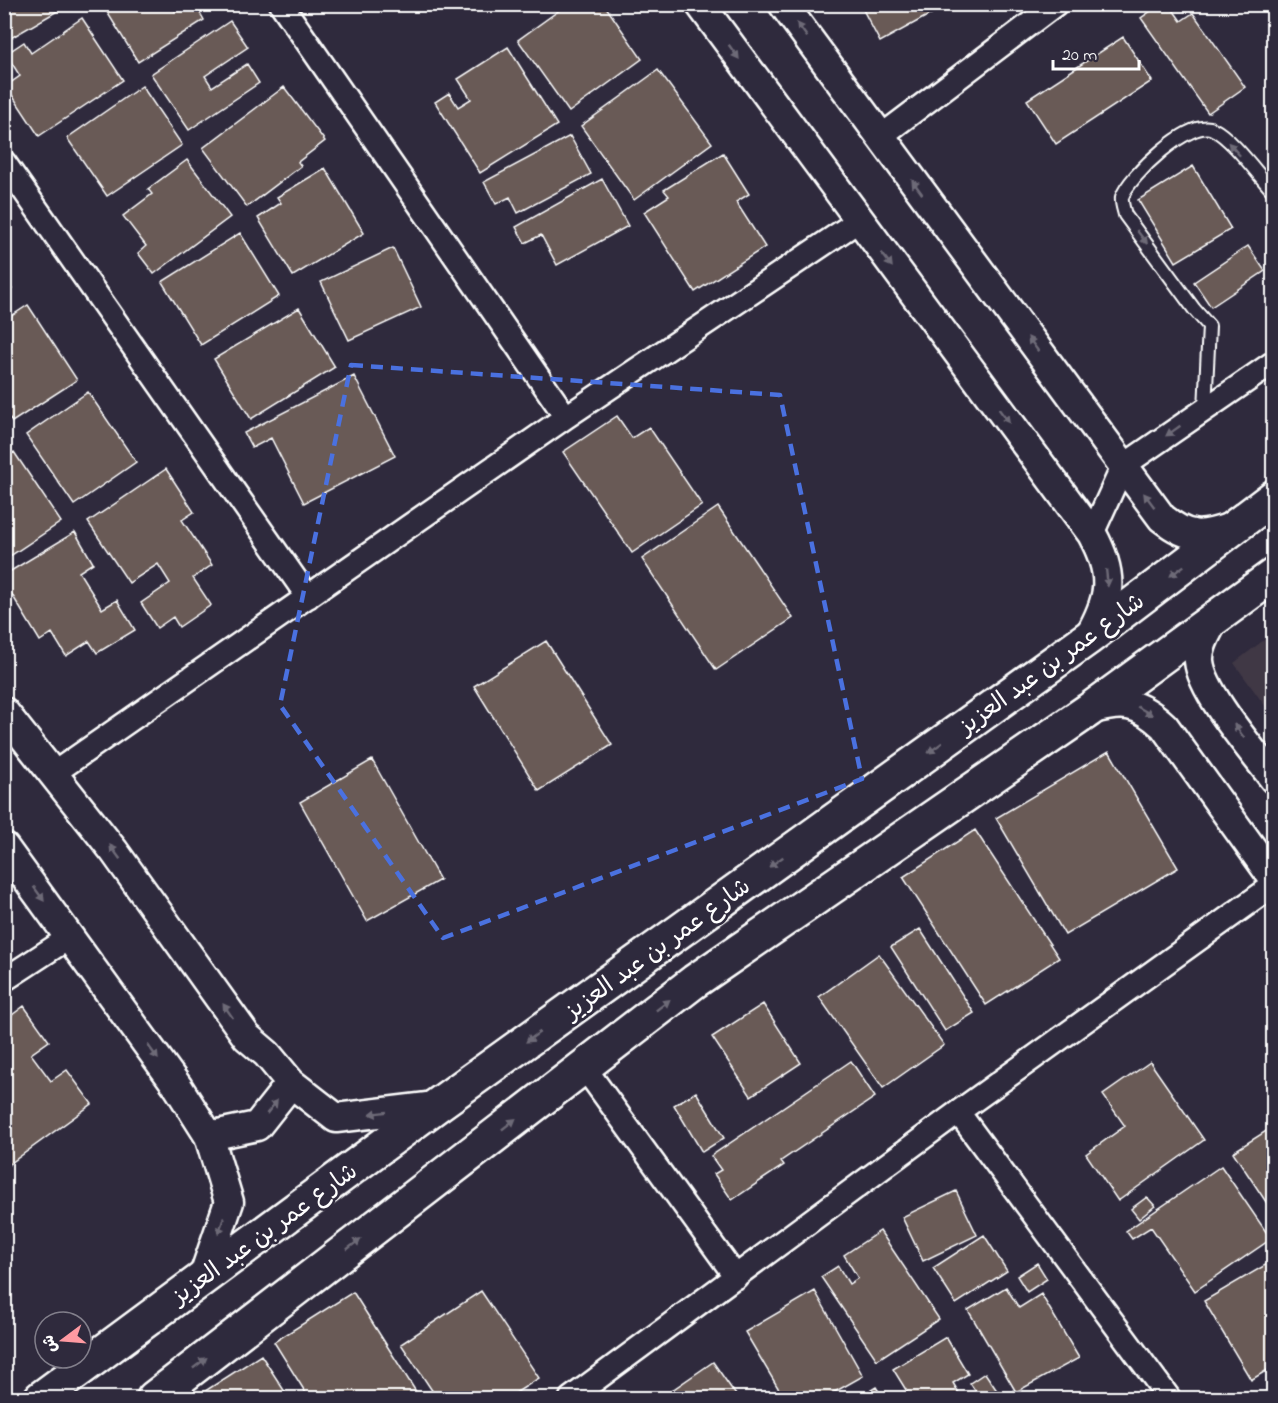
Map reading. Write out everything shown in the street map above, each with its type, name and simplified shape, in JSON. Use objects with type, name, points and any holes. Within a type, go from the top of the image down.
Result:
[{"type":"main road","name":"شارع عمر بن عبد العزيز","points":[[41,1398],[436,1106],[1088,638],[1274,497]]},
{"type":"main road","name":"شارع عمر بن عبد العزيز","points":[[154,1398],[704,974],[1089,710],[1274,574]]},
{"type":"street","points":[[281,4],[566,417]]},
{"type":"street","points":[[700,4],[858,221],[1092,534],[1104,555],[1110,583],[1104,610],[1088,638]]},
{"type":"street","points":[[783,4],[1162,518],[1176,529],[1193,536],[1207,536],[1234,527]]},
{"type":"street","points":[[880,137],[1056,4]]},
{"type":"street","points":[[4,162],[308,597]]},
{"type":"street","points":[[54,773],[566,417],[858,221]]},
{"type":"street","points":[[1092,534],[1123,466],[1274,362]]},
{"type":"street","points":[[1215,618],[1202,642],[1198,659],[1201,674],[1210,691],[1274,779]]},
{"type":"street","points":[[1089,710],[1112,704],[1132,705],[1147,710],[1164,726],[1274,879]]},
{"type":"street","points":[[4,712],[114,851],[247,1037],[267,1054],[291,1083],[336,1118],[436,1106]]},
{"type":"street","points":[[4,847],[178,1087],[209,1136],[229,1202],[203,1278]]},
{"type":"street","points":[[571,1398],[958,1112],[1274,885]]},
{"type":"street","points":[[4,980],[70,937]]},
{"type":"street","points":[[584,1066],[736,1277]]},
{"type":"street","points":[[209,1136],[257,1126],[291,1083]]},
{"type":"street","points":[[958,1112],[1162,1396]]},
{"type":"lane","points":[[1205,409],[1209,326],[1125,215],[1121,200],[1127,187],[1141,171],[1181,136],[1199,128],[1212,129],[1228,141],[1274,192]]},
{"type":"highlighted area","points":[[351,365],[780,395],[862,779],[443,938],[280,705]]},
{"type":"shaded area","points":[[1273,633],[1273,717],[1234,663]]},
{"type":"building","points":[[4,4],[66,4],[66,6],[4,42]]},
{"type":"building","points":[[119,4],[172,4],[175,11],[185,4],[195,4],[204,20],[138,62],[107,12]]},
{"type":"building","points":[[568,4],[604,4],[642,59],[569,112],[518,40]]},
{"type":"building","points":[[860,4],[949,4],[880,42]]},
{"type":"building","points":[[1161,4],[1169,4],[1181,21],[1193,13],[1245,87],[1208,113],[1141,18]]},
{"type":"building","points":[[82,18],[123,80],[39,136],[6,86],[20,76],[6,54],[24,42],[31,53]]},
{"type":"building","points":[[230,21],[248,47],[205,76],[212,87],[247,64],[259,83],[189,130],[151,74]]},
{"type":"building","points":[[1123,37],[1152,81],[1056,144],[1027,100]]},
{"type":"building","points":[[508,47],[557,125],[480,173],[435,102],[449,93],[458,107],[471,99],[458,79]]},
{"type":"building","points":[[658,70],[712,143],[634,200],[581,126]]},
{"type":"building","points":[[142,86],[182,145],[107,196],[67,138]]},
{"type":"building","points":[[284,87],[325,141],[298,162],[301,166],[247,207],[203,148]]},
{"type":"building","points":[[570,136],[591,174],[518,213],[510,197],[496,204],[484,182]]},
{"type":"building","points":[[723,153],[749,194],[736,202],[765,247],[695,292],[644,212],[669,196],[664,190]]},
{"type":"building","points":[[187,160],[230,217],[154,274],[138,253],[146,246],[123,216],[152,194],[148,189]]},
{"type":"building","points":[[1193,166],[1231,229],[1176,262],[1138,200]]},
{"type":"building","points":[[325,168],[364,233],[293,276],[258,218],[281,203],[277,197]]},
{"type":"building","points":[[602,179],[628,226],[557,265],[541,235],[525,243],[516,227]]},
{"type":"building","points":[[240,233],[279,296],[201,345],[162,282]]},
{"type":"building","points":[[1248,246],[1265,271],[1211,307],[1194,282]]},
{"type":"building","points":[[393,248],[421,307],[349,340],[321,282]]},
{"type":"building","points":[[4,277],[12,289],[4,295]]},
{"type":"building","points":[[28,305],[77,380],[12,422],[4,411],[4,321]]},
{"type":"building","points":[[299,308],[335,367],[251,419],[214,359]]},
{"type":"building","points":[[354,376],[395,456],[304,503],[271,438],[252,448],[244,433]]},
{"type":"building","points":[[88,392],[136,462],[74,505],[26,435]]},
{"type":"building","points":[[617,416],[632,438],[649,427],[702,505],[632,553],[563,452]]},
{"type":"building","points":[[14,452],[61,522],[4,560],[4,458]]},
{"type":"building","points":[[166,469],[194,512],[182,520],[212,565],[193,578],[211,605],[179,627],[173,617],[157,628],[141,603],[170,583],[158,564],[129,583],[88,522]]},
{"type":"building","points":[[718,507],[793,618],[716,670],[642,559]]},
{"type":"building","points":[[75,532],[93,563],[79,572],[102,609],[117,600],[135,630],[97,653],[89,641],[66,656],[52,633],[40,641],[11,593],[4,596],[4,575]]},
{"type":"building","points":[[546,641],[612,745],[539,791],[474,686]]},
{"type":"building","points":[[1109,751],[1178,868],[1065,935],[996,818]]},
{"type":"building","points":[[372,760],[440,880],[367,921],[300,802]]},
{"type":"building","points":[[975,830],[1059,958],[986,1005],[903,877]]},
{"type":"building","points":[[920,929],[974,1013],[945,1031],[891,947]]},
{"type":"building","points":[[879,954],[944,1045],[883,1088],[819,997]]},
{"type":"building","points":[[763,1004],[801,1063],[751,1096],[712,1037]]},
{"type":"building","points":[[24,1006],[49,1041],[31,1054],[51,1081],[67,1070],[92,1104],[4,1168],[4,1021]]},
{"type":"building","points":[[851,1061],[875,1097],[781,1161],[784,1165],[732,1200],[714,1174],[721,1170],[711,1156]]},
{"type":"building","points":[[1150,1062],[1204,1140],[1118,1201],[1086,1154],[1125,1126],[1103,1095]]},
{"type":"building","points":[[696,1092],[724,1138],[702,1152],[674,1105]]},
{"type":"building","points":[[1274,1126],[1274,1214],[1233,1152]]},
{"type":"building","points":[[1221,1166],[1271,1239],[1195,1291],[1151,1227],[1132,1239],[1126,1231]]},
{"type":"building","points":[[956,1191],[977,1235],[923,1261],[902,1217]]},
{"type":"building","points":[[1147,1197],[1155,1206],[1139,1219],[1131,1209]]},
{"type":"building","points":[[880,1231],[939,1319],[877,1360],[821,1277],[838,1266],[849,1284],[858,1278],[844,1255]]},
{"type":"building","points":[[984,1235],[1007,1271],[956,1304],[933,1268]]},
{"type":"building","points":[[1274,1260],[1274,1366],[1251,1380],[1204,1301]]},
{"type":"building","points":[[1037,1263],[1047,1279],[1027,1292],[1017,1276]]},
{"type":"building","points":[[1006,1287],[1019,1308],[1041,1294],[1079,1358],[1016,1392],[968,1310]]},
{"type":"building","points":[[481,1291],[539,1378],[508,1398],[437,1398],[401,1344]]},
{"type":"building","points":[[815,1291],[863,1376],[824,1398],[784,1398],[745,1332]]},
{"type":"building","points":[[353,1292],[420,1398],[309,1398],[274,1342]]},
{"type":"building","points":[[946,1337],[968,1374],[953,1383],[962,1398],[911,1398],[893,1369]]},
{"type":"building","points":[[261,1355],[289,1398],[201,1398],[199,1395]]},
{"type":"building","points":[[713,1362],[738,1398],[667,1398],[665,1395]]},
{"type":"building","points":[[985,1373],[1002,1398],[980,1398],[970,1383]]},
{"type":"building","points":[[876,1387],[883,1398],[858,1398]]}]
